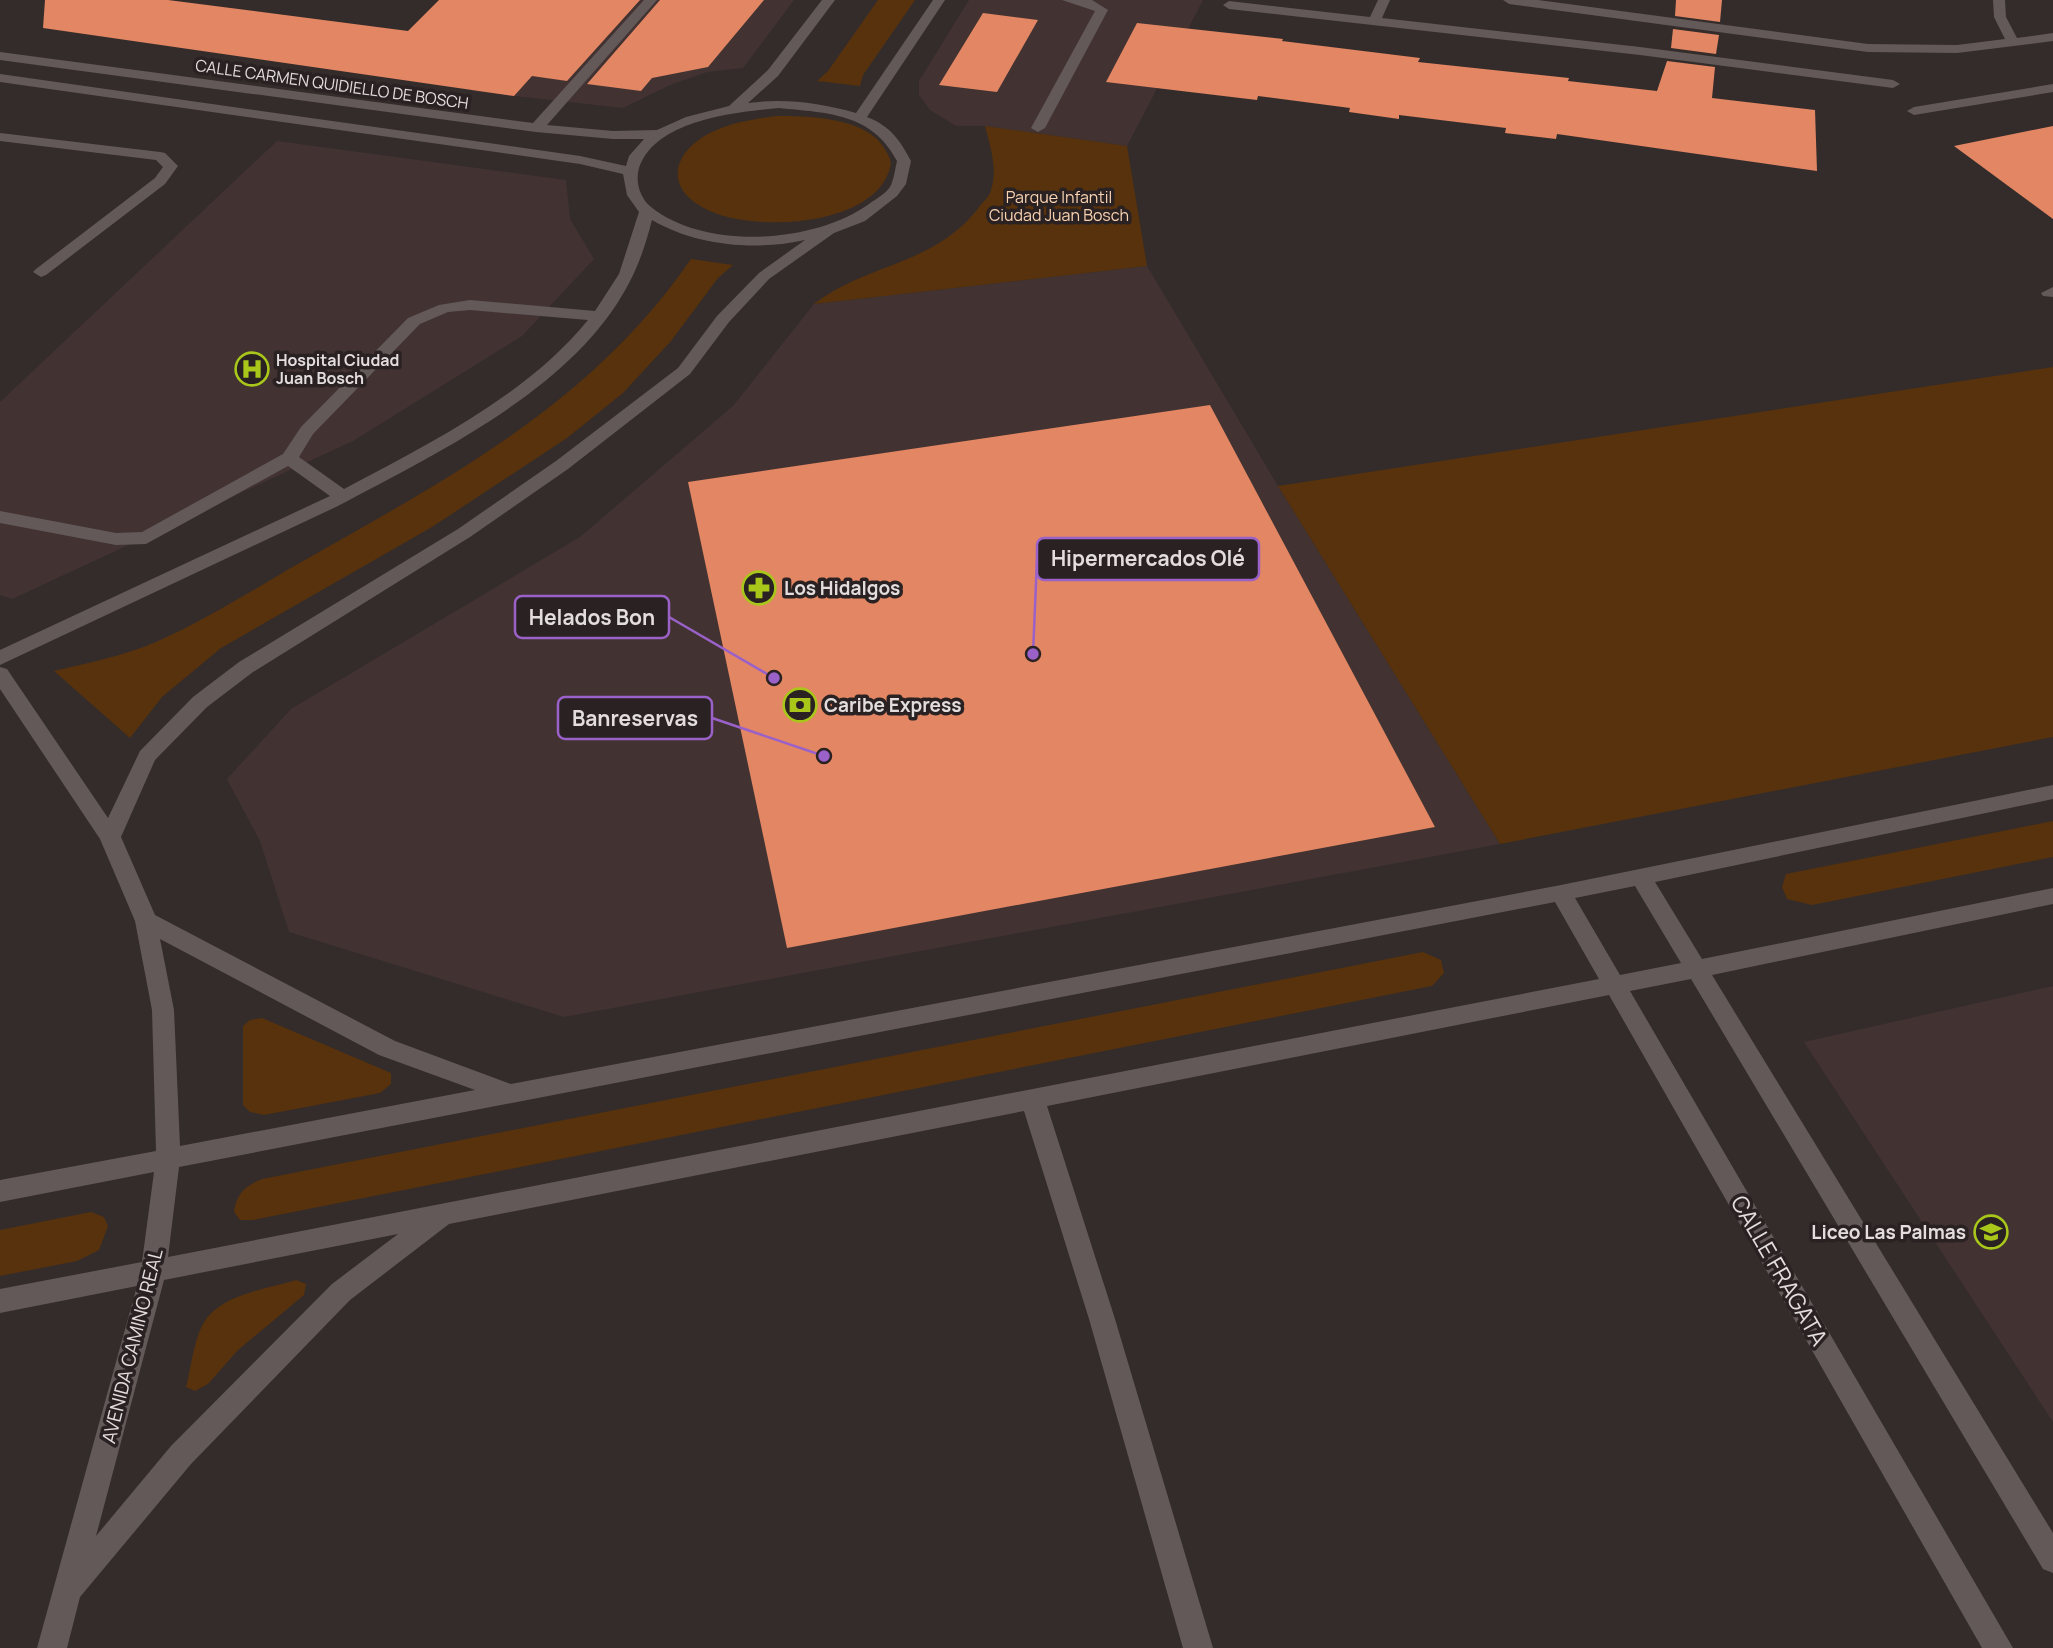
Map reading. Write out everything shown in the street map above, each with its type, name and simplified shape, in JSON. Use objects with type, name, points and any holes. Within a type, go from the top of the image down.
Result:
[{"type":"street","points":[[536,128],[651,0]]},
{"type":"street","points":[[734,108],[773,73],[829,0]]},
{"type":"street","points":[[859,118],[939,0]]},
{"type":"street","points":[[1038,128],[1102,10],[1068,0]]},
{"type":"street","points":[[1374,21],[1384,0]]},
{"type":"street","points":[[1509,0],[1867,48],[1957,48],[2053,37]]},
{"type":"street","points":[[1999,0],[2000,17],[2013,42]]},
{"type":"street","points":[[1229,5],[1893,84]]},
{"type":"street","name":"CALLE CARMEN QUIDIELLO DE BOSCH","points":[[0,56],[536,128],[613,135],[661,134]]},
{"type":"street","points":[[0,78],[580,160],[630,170]]},
{"type":"street","points":[[1914,111],[2053,88]]},
{"type":"street","points":[[110,836],[147,756],[200,702],[246,667],[464,533],[562,465],[684,370],[723,319],[764,276],[828,231],[871,212],[897,187],[904,161],[890,136],[859,118],[822,107],[779,104],[734,108],[682,122],[640,151],[630,170],[630,185],[635,198],[647,211],[680,229],[725,239],[777,240],[828,231]]},
{"type":"street","points":[[0,137],[160,156],[172,166],[160,180],[41,271]]},
{"type":"street","points":[[0,658],[236,550],[399,467],[532,384],[599,316],[629,270],[647,211]]},
{"type":"street","points":[[0,517],[116,538],[146,538],[289,458],[307,431],[414,321],[445,309],[470,305],[599,316]]},
{"type":"street","points":[[289,458],[342,496]]},
{"type":"street","name":"AVENIDA CAMINO REAL","points":[[0,674],[110,836],[146,920],[163,1010],[168,1158],[154,1269],[52,1648]]},
{"type":"street","points":[[0,1191],[1561,893],[2053,792]]},
{"type":"street","points":[[1640,876],[2053,1559]]},
{"type":"street","name":"CALLE FRAGATA","points":[[1561,893],[1998,1648]]},
{"type":"street","points":[[0,1301],[1698,969],[2053,896]]},
{"type":"street","points":[[146,920],[387,1048],[508,1093]]},
{"type":"street","points":[[1033,1100],[1102,1319],[1198,1648]]},
{"type":"street","points":[[69,1592],[181,1455],[341,1292],[445,1213]]},
{"type":"shaded area","points":[[559,0],[794,0],[743,68],[707,72],[670,85],[623,108],[471,91]]},
{"type":"shaded area","points":[[969,0],[1203,0],[1127,146],[985,126],[956,126],[930,110],[919,95],[919,81]]},
{"type":"shaded area","name":"Hospital Ciudad Juan Bosch","points":[[277,141],[566,180],[570,219],[594,259],[522,336],[353,441],[12,599],[0,595],[0,402]]},
{"type":"shaded area","points":[[1147,266],[1278,486],[1500,844],[564,1017],[289,932],[260,841],[227,779],[291,709],[580,537],[733,406],[814,304]]},
{"type":"shaded area","name":"Liceo Las Palmas","points":[[2053,986],[2053,1422],[1804,1042]]},
{"type":"green space","points":[[878,0],[915,0],[863,75],[860,86],[817,81],[828,71]]},
{"type":"green space","points":[[776,116],[822,118],[854,125],[868,132],[879,141],[891,164],[880,188],[862,203],[838,213],[811,220],[783,222],[730,218],[710,211],[684,192],[679,182],[681,160],[688,149],[700,139],[729,125]]},
{"type":"green space","name":"Parque Infantil Ciudad Juan Bosch","points":[[985,126],[1127,146],[1147,266],[814,304],[835,290],[943,241],[962,226],[988,197],[993,182],[992,158]]},
{"type":"green space","points":[[691,259],[733,265],[718,278],[671,341],[623,393],[567,438],[432,527],[221,648],[162,697],[130,738],[54,671],[131,651],[177,632],[424,492],[474,460],[569,391],[612,352],[653,308]]},
{"type":"green space","points":[[2053,367],[2053,737],[1500,844],[1278,486]]},
{"type":"green space","points":[[2053,821],[2053,857],[1812,905],[1787,899],[1782,887],[1786,874]]},
{"type":"green space","points":[[1423,952],[1441,960],[1444,973],[1432,986],[253,1220],[240,1220],[234,1212],[242,1191],[262,1179]]},
{"type":"green space","points":[[262,1018],[391,1073],[391,1084],[380,1093],[264,1115],[250,1112],[243,1105],[243,1026],[250,1020]]},
{"type":"green space","points":[[91,1212],[104,1217],[108,1226],[99,1250],[77,1261],[0,1276],[0,1230]]},
{"type":"green space","points":[[296,1280],[306,1284],[304,1295],[238,1350],[208,1384],[195,1391],[186,1387],[196,1342],[208,1317],[218,1308],[242,1295]]},
{"type":"building","points":[[45,0],[168,0],[408,31],[439,0],[640,0],[567,81],[532,76],[514,96],[43,28]]},
{"type":"building","points":[[660,0],[764,0],[708,67],[652,78],[641,91],[587,84]]},
{"type":"building","points":[[1676,0],[1722,0],[1720,22],[1675,16]]},
{"type":"building","points":[[983,13],[1038,20],[997,92],[939,85]]},
{"type":"building","points":[[1137,23],[1283,39],[1282,41],[1420,58],[1418,62],[1569,78],[1568,81],[1657,91],[1667,61],[1715,67],[1712,98],[1815,110],[1817,171],[1557,134],[1556,139],[1505,133],[1506,128],[1399,115],[1399,119],[1349,112],[1350,108],[1258,96],[1257,100],[1106,82]]},
{"type":"building","points":[[1673,29],[1719,35],[1716,54],[1671,48]]},
{"type":"building","points":[[2053,126],[2053,219],[1954,146]]},
{"type":"building","points":[[1210,405],[1435,827],[787,948],[688,482]]},
{"type":"place","name":"Hospital Ciudad Juan Bosch","points":[[252,369]]},
{"type":"place","name":"Los Hidalgos","points":[[759,588]]},
{"type":"place","name":"Hipermercados Olé","points":[[1033,654]]},
{"type":"place","name":"Helados Bon","points":[[774,678]]},
{"type":"place","name":"Caribe Express","points":[[800,705]]},
{"type":"place","name":"Banreservas","points":[[824,756]]},
{"type":"place","name":"Liceo Las Palmas","points":[[1991,1232]]}]
